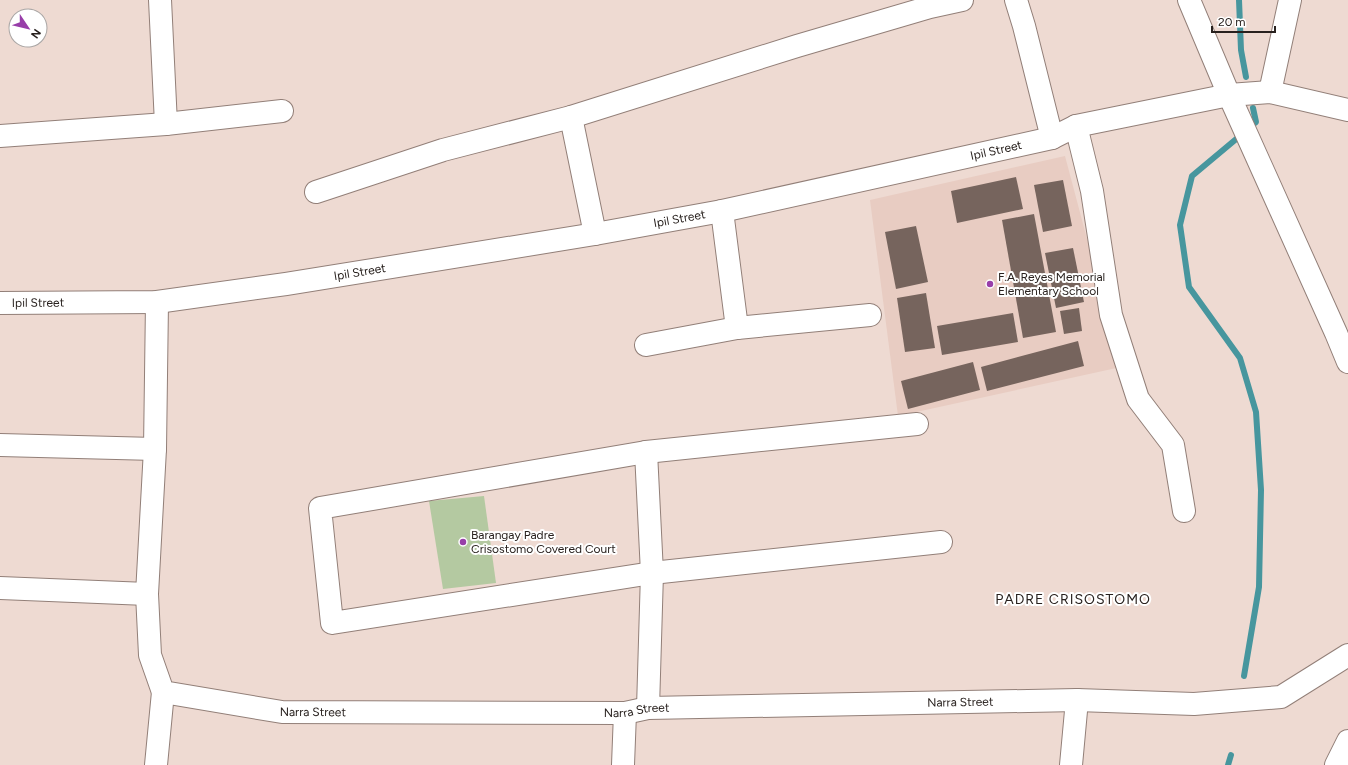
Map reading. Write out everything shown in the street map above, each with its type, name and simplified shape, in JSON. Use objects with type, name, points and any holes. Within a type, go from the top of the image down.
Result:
[{"type":"street","points":[[160,0],[166,124]]},
{"type":"street","points":[[316,192],[443,150],[571,118],[797,46],[930,7],[962,0]]},
{"type":"street","points":[[1016,0],[1052,138]]},
{"type":"street","points":[[1190,0],[1229,95],[1348,362]]},
{"type":"street","points":[[1270,92],[1290,0]]},
{"type":"street","name":"Ipil Street","points":[[0,303],[157,302],[286,284],[595,234],[722,211],[1052,138],[1076,126],[1229,95],[1270,92],[1348,110]]},
{"type":"street","points":[[0,136],[166,124],[282,111]]},
{"type":"street","points":[[571,118],[595,234]]},
{"type":"street","points":[[1076,126],[1092,191],[1111,315],[1138,399],[1173,445],[1184,511]]},
{"type":"street","points":[[722,211],[737,328]]},
{"type":"street","points":[[156,765],[163,692],[150,655],[147,594],[155,449],[157,302]]},
{"type":"street","points":[[646,345],[737,328],[870,315]]},
{"type":"street","points":[[918,424],[646,452],[320,508],[332,623],[652,573],[941,542]]},
{"type":"street","points":[[0,445],[155,449]]},
{"type":"street","points":[[646,452],[652,573],[648,708]]},
{"type":"street","points":[[0,588],[147,594]]},
{"type":"street","name":"Narra Street","points":[[163,692],[282,712],[625,713],[648,708],[1077,700],[1194,704],[1281,697],[1348,655]]},
{"type":"street","points":[[1071,765],[1077,700]]},
{"type":"street","points":[[623,765],[625,713]]},
{"type":"street","points":[[1336,765],[1348,741]]},
{"type":"shaded area","name":"F.A. Reyes Memorial Elementary School","points":[[1065,156],[1121,367],[898,416],[870,200]]},
{"type":"green space","name":"Barangay Padre Crisostomo Covered Court","points":[[484,496],[496,583],[443,589],[429,501]]},
{"type":"building","points":[[1016,177],[1023,209],[957,223],[951,191]]},
{"type":"building","points":[[1063,180],[1072,226],[1043,232],[1034,185]]},
{"type":"building","points":[[1034,214],[1056,332],[1023,338],[1002,220]]},
{"type":"building","points":[[916,226],[928,282],[896,289],[885,232]]},
{"type":"building","points":[[1073,248],[1084,302],[1056,308],[1045,253]]},
{"type":"building","points":[[926,293],[935,348],[905,352],[897,298]]},
{"type":"building","points":[[1079,308],[1082,331],[1064,334],[1060,311]]},
{"type":"building","points":[[1013,313],[1018,342],[942,355],[937,326]]},
{"type":"building","points":[[1078,341],[1084,366],[987,391],[981,367]]},
{"type":"building","points":[[973,362],[980,390],[908,409],[901,381]]},
{"type":"waterway","points":[[1239,0],[1241,50],[1246,77]]},
{"type":"waterway","points":[[1252,125],[1256,122],[1253,108]]},
{"type":"waterway","points":[[1241,135],[1192,176],[1180,225],[1189,287],[1240,358],[1256,412],[1261,490],[1259,587],[1244,676]]},
{"type":"waterway","points":[[1228,765],[1231,755]]},
{"type":"place","name":"F.A. Reyes Memorial Elementary School","points":[[990,284]]},
{"type":"place","name":"Barangay Padre Crisostomo Covered Court","points":[[463,542]]},
{"type":"district","name":"PADRE CRISOSTOMO","points":[[1073,599]]}]
